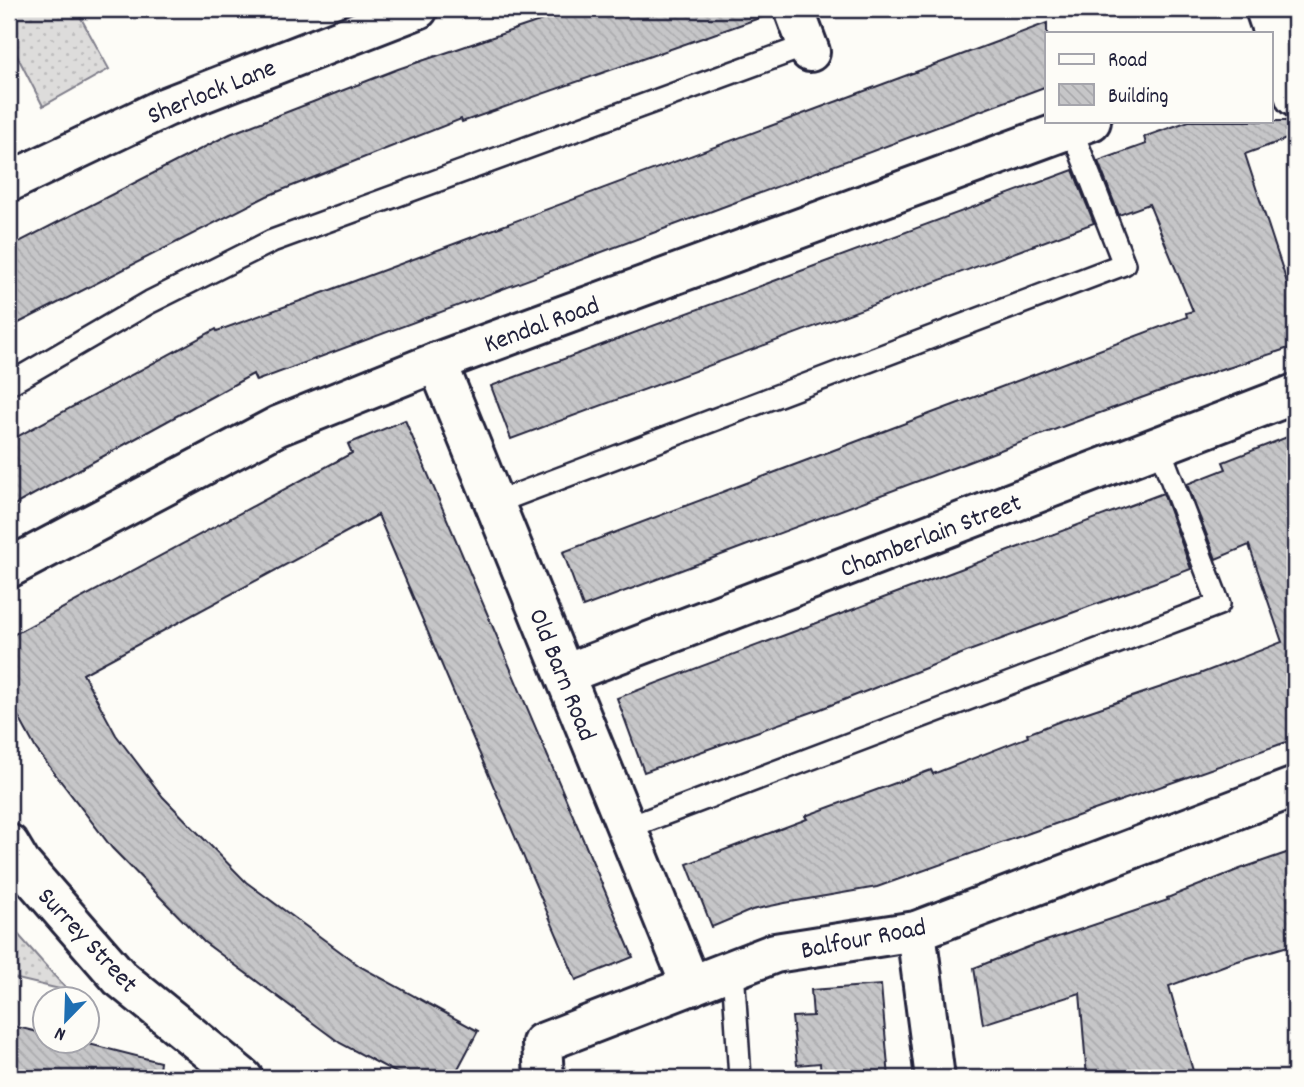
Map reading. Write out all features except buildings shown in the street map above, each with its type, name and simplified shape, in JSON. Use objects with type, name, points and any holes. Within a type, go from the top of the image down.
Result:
[{"type":"street","name":"Sherlock Lane","points":[[13,169],[418,9]]},
{"type":"street","points":[[794,9],[809,48]]},
{"type":"street","points":[[1265,9],[1270,32]]},
{"type":"street","points":[[1275,53],[1295,97]]},
{"type":"street","name":"Kendal Road","points":[[9,568],[278,426],[437,362],[1081,124]]},
{"type":"street","name":"Old Barn Road","points":[[437,362],[691,986]]},
{"type":"street","name":"Chamberlain Street","points":[[565,674],[1295,394]]},
{"type":"street","name":"Balfour Road","points":[[544,1078],[542,1043],[775,953],[916,931],[1295,787]]},
{"type":"street","name":"Surrey Street","points":[[9,844],[21,864],[120,978],[243,1078]]},
{"type":"street","points":[[916,931],[935,1078]]},
{"type":"lane","points":[[9,384],[150,302],[272,241],[809,48]]},
{"type":"lane","points":[[495,503],[1124,264],[1081,124]]},
{"type":"lane","points":[[627,828],[1219,604],[1158,447]]},
{"type":"lane","points":[[733,969],[740,1078]]},
{"type":"shaded area","points":[[9,9],[76,9],[109,69],[43,106],[9,40]]},
{"type":"shaded area","points":[[9,924],[64,986],[47,986],[9,977]]}]
